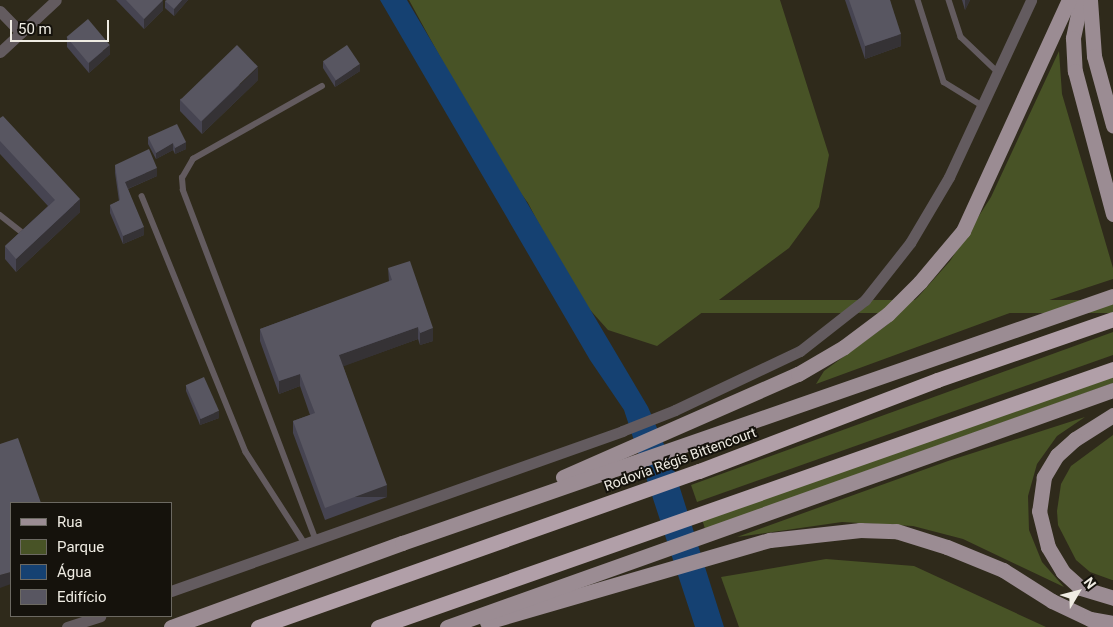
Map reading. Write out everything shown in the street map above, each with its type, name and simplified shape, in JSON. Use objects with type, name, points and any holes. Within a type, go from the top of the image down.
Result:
[{"type":"highway","name":"Rodovia Régis Bittencourt","points":[[258,627],[699,471],[937,380],[1113,319]]},
{"type":"highway","points":[[378,627],[1113,369]]},
{"type":"main road","points":[[402,543],[628,448],[819,363],[872,327],[920,282],[954,243],[977,204],[1069,0]]},
{"type":"main road","points":[[1081,0],[1073,38],[1075,71],[1113,214]]},
{"type":"main road","points":[[1090,0],[1094,56],[1113,125]]},
{"type":"main road","points":[[171,627],[691,441],[1113,296]]},
{"type":"main road","points":[[447,627],[1113,390]]},
{"type":"main road","points":[[1113,415],[1076,439],[1057,455],[1044,477],[1039,511],[1048,547],[1063,572],[1081,588],[1113,598]]},
{"type":"main road","points":[[469,627],[770,540],[823,531],[896,531],[947,547],[1003,570],[1052,601],[1090,619],[1113,623]]},
{"type":"street","points":[[0,52],[56,0]]},
{"type":"street","points":[[172,591],[311,543],[622,431],[675,410],[800,351],[865,300],[887,275],[928,214],[999,73],[1031,0]]},
{"type":"street","points":[[0,11],[21,33]]},
{"type":"street","points":[[68,627],[97,617]]},
{"type":"lane","points":[[918,0],[944,82],[983,106]]},
{"type":"lane","points":[[948,0],[961,37],[999,73]]},
{"type":"lane","points":[[311,543],[183,190],[182,178],[193,159],[322,86]]},
{"type":"lane","points":[[142,196],[254,468],[311,543]]},
{"type":"lane","points":[[0,215],[23,233]]},
{"type":"green space","points":[[409,0],[780,0],[829,155],[819,207],[789,248],[657,346],[608,330],[575,293],[528,203],[497,161]]},
{"type":"green space","points":[[1059,51],[1062,94],[1113,268],[1113,279],[1007,314],[816,384],[824,371],[887,325],[918,297],[950,261],[991,197]]},
{"type":"green space","points":[[654,300],[1113,300],[1113,313],[654,313]]},
{"type":"green space","points":[[1113,332],[1113,355],[697,502],[691,485]]},
{"type":"green space","points":[[1113,374],[1113,383],[705,529],[702,519]]},
{"type":"green space","points":[[1085,417],[1057,436],[1037,464],[1028,496],[1029,530],[1042,562],[1064,587],[963,539],[913,526],[842,522],[737,537],[948,461]]},
{"type":"green space","points":[[1113,435],[1112,580],[1090,572],[1076,560],[1058,525],[1057,511],[1061,484],[1071,466]]},
{"type":"green space","points":[[826,559],[914,566],[1046,627],[739,627],[721,577]]},
{"type":"water","points":[[380,0],[407,0],[648,407],[672,463],[724,627],[695,627],[624,410],[590,360]]},
{"type":"building","points":[[126,0],[163,0],[144,19]]},
{"type":"building","points":[[182,0],[174,9],[165,1]]},
{"type":"building","points":[[849,0],[890,0],[901,34],[865,46]]},
{"type":"building","points":[[88,19],[110,45],[88,63],[67,37]]},
{"type":"building","points":[[237,45],[258,67],[201,121],[180,100]]},
{"type":"building","points":[[347,45],[360,64],[336,80],[323,61]]},
{"type":"building","points":[[3,116],[80,199],[16,259],[5,246],[55,200],[0,141],[0,118]]},
{"type":"building","points":[[177,124],[186,142],[175,148],[173,143],[156,153],[148,137]]},
{"type":"building","points":[[149,149],[157,168],[125,182],[144,227],[123,236],[110,205],[120,200],[115,165]]},
{"type":"building","points":[[410,261],[433,328],[420,333],[418,327],[339,355],[387,485],[325,508],[293,421],[315,413],[300,374],[279,381],[260,329],[392,280],[388,268]]},
{"type":"building","points":[[204,377],[219,411],[201,419],[186,385]]},
{"type":"building","points":[[18,438],[41,502],[10,502],[10,572],[0,575],[0,444]]}]
